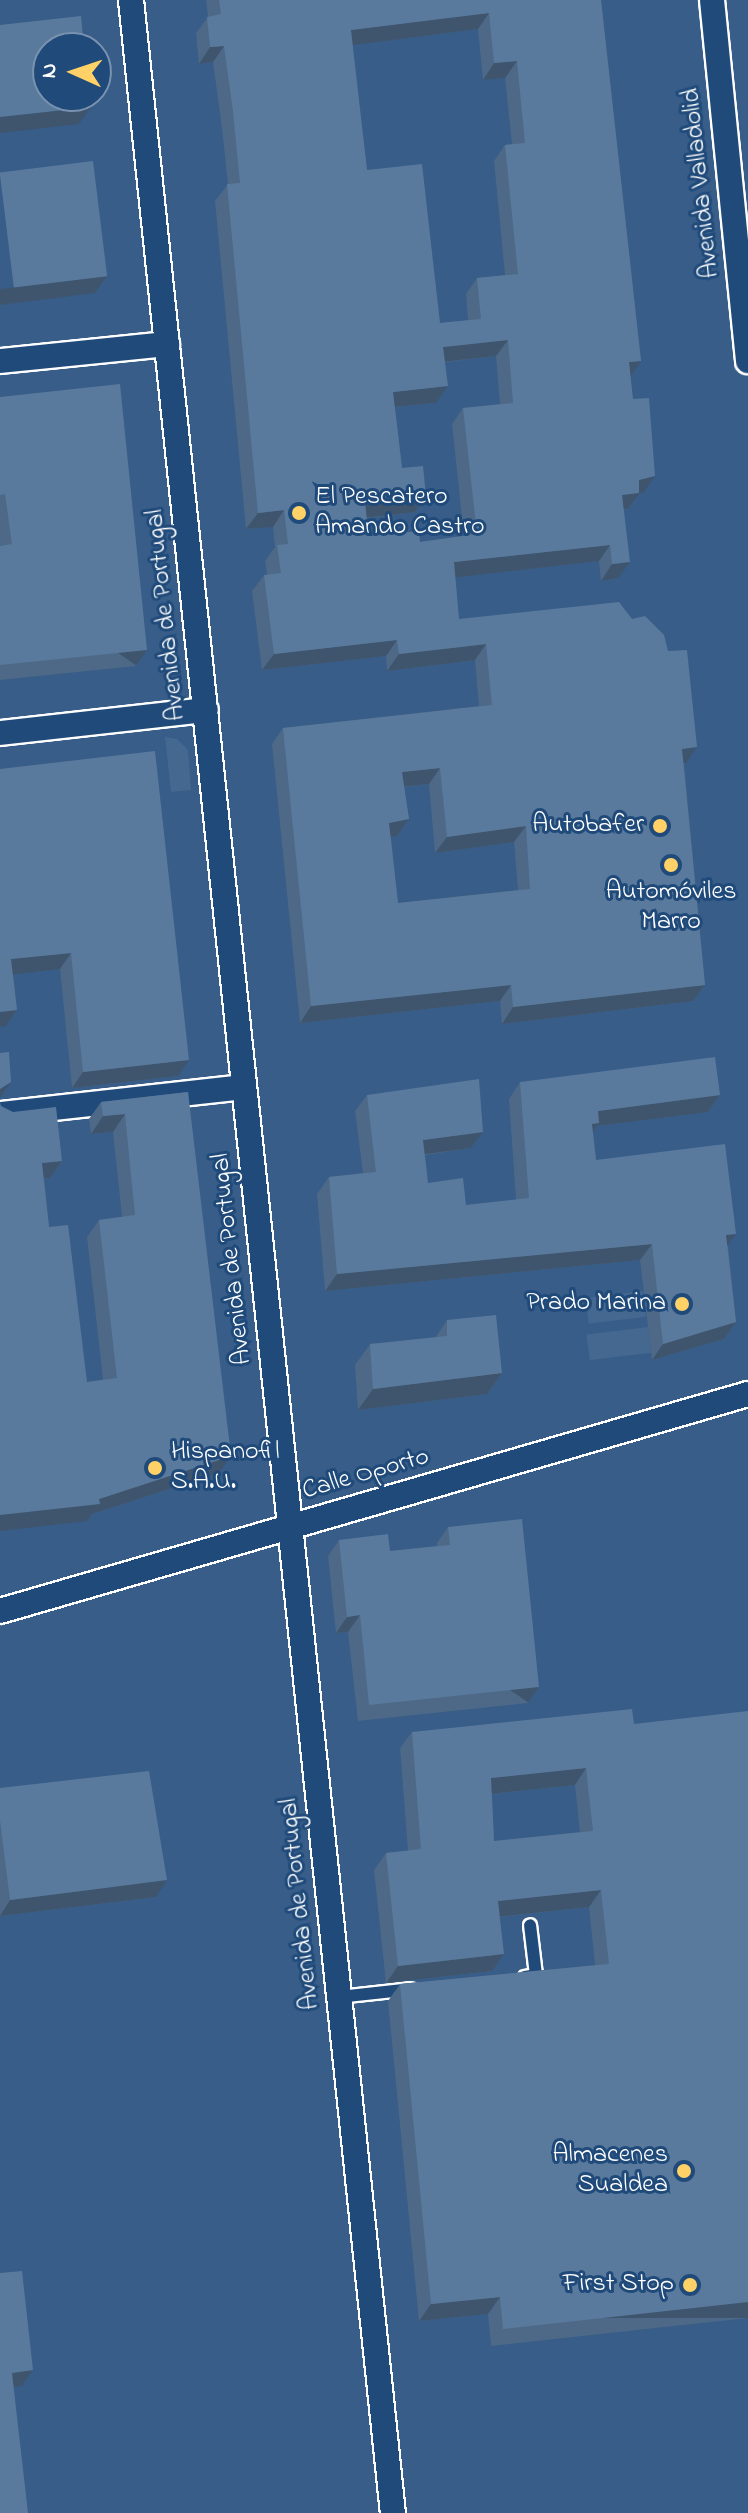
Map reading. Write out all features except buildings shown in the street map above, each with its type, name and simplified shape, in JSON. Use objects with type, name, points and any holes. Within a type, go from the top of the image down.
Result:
[{"type":"street","name":"Avenida de Portugal","points":[[131,0],[393,2513]]},
{"type":"street","name":"Avenida Valladolid","points":[[712,0],[748,361]]},
{"type":"street","points":[[0,361],[167,344]]},
{"type":"street","points":[[0,733],[206,710]]},
{"type":"street","points":[[0,1114],[244,1087]]},
{"type":"street","name":"Calle Oporto","points":[[0,1611],[748,1394]]},
{"type":"lane","points":[[506,1979],[536,1975],[530,1925]]},
{"type":"lane","points":[[339,1997],[430,1987]]},
{"type":"shaded area","points":[[0,0],[748,0],[748,2513],[0,2513]]},
{"type":"shaded area","points":[[165,737],[177,739],[188,750],[191,790],[171,792]]},
{"type":"shaded area","points":[[643,1291],[646,1317],[589,1324],[585,1298]]},
{"type":"shaded area","points":[[648,1327],[651,1353],[590,1360],[586,1335]]},
{"type":"place","name":"El Pescatero Amando Castro","points":[[299,513]]},
{"type":"place","name":"Autobafer","points":[[660,826]]},
{"type":"place","name":"Automóviles Marro","points":[[671,865]]},
{"type":"place","name":"Prado Marina","points":[[682,1304]]},
{"type":"place","name":"Hispanofil S.A.U.","points":[[155,1468]]},
{"type":"place","name":"Almacenes Sualdea","points":[[684,2171]]},
{"type":"place","name":"First Stop","points":[[690,2285]]}]
